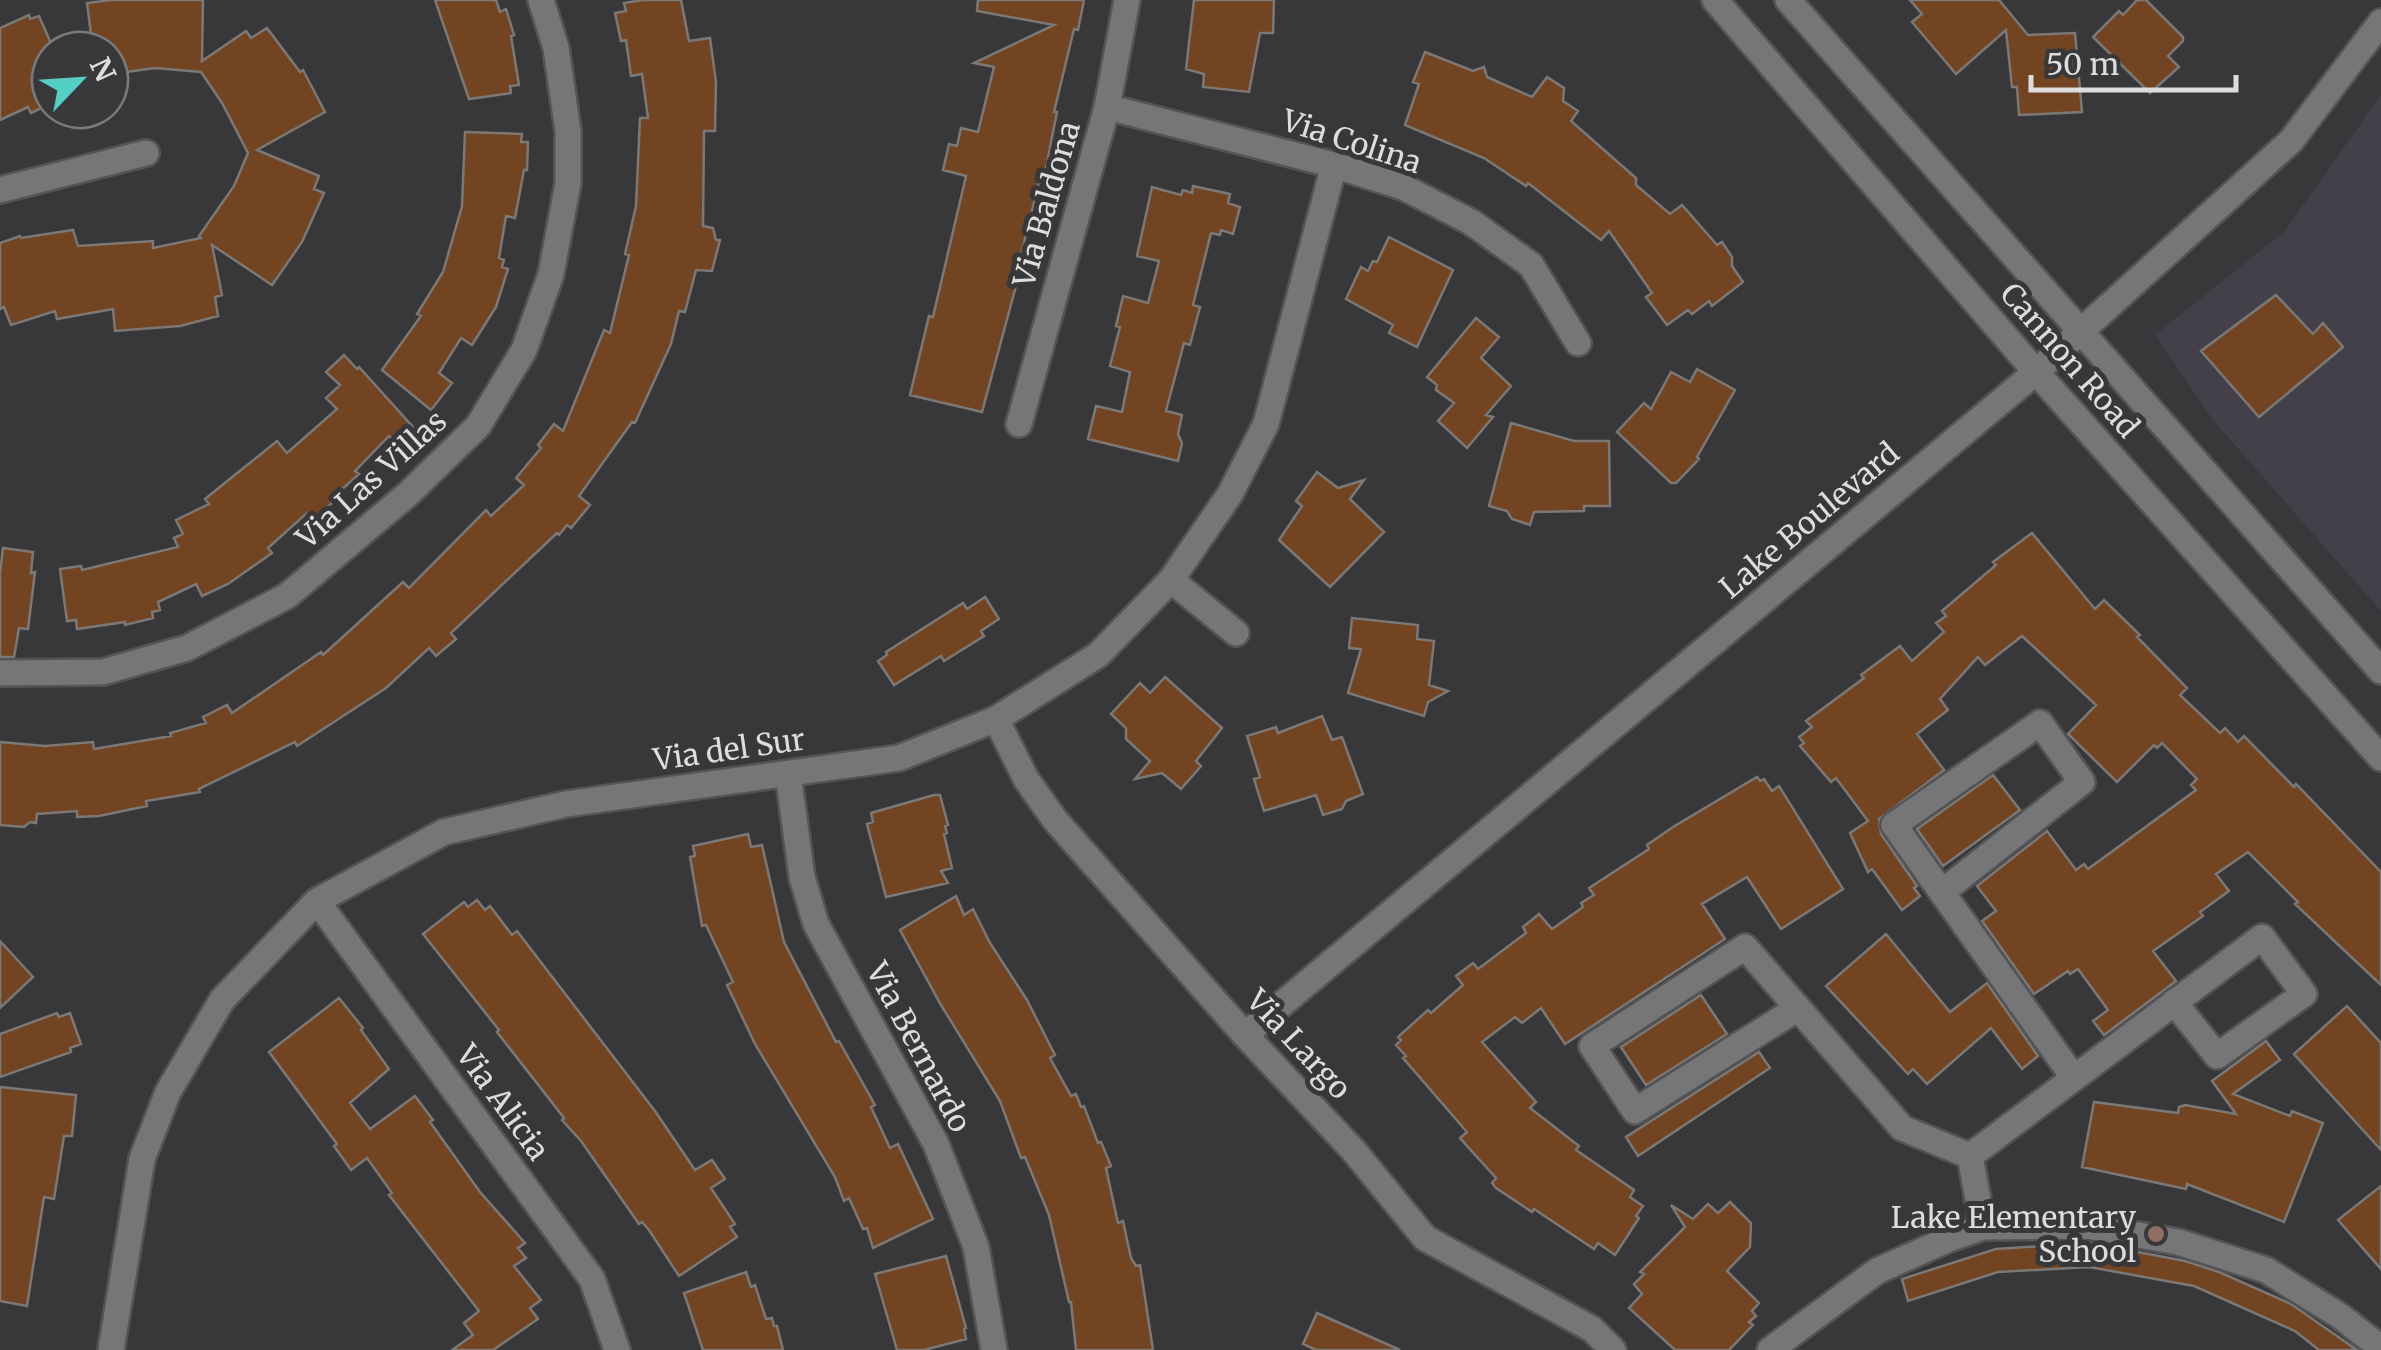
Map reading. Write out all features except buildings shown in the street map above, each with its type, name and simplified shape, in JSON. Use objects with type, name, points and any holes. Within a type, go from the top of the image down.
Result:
[{"type":"street","name":"Via Las Villas","points":[[0,673],[103,672],[188,648],[287,596],[408,494],[478,426],[524,350],[551,274],[568,183],[568,131],[556,48],[541,0]]},
{"type":"street","name":"Via Baldona","points":[[1019,424],[1107,107],[1127,0]]},
{"type":"street","name":"Cannon Road","points":[[1715,0],[2036,372],[2381,758]]},
{"type":"street","name":"Cannon Road","points":[[1788,0],[2381,671]]},
{"type":"street","name":"Lake Boulevard","points":[[1244,1035],[2036,372],[2291,141],[2381,22]]},
{"type":"street","name":"Via Colina","points":[[1107,107],[1334,165],[1403,187],[1471,222],[1531,265],[1578,343]]},
{"type":"street","points":[[0,190],[146,154]]},
{"type":"street","name":"Via del Sur","points":[[111,1350],[142,1159],[168,1092],[222,1000],[317,902],[444,832],[566,804],[899,758],[996,719],[1098,655],[1172,580],[1230,494],[1266,424],[1334,165]]},
{"type":"street","points":[[1172,580],[1236,633]]},
{"type":"street","name":"Via Largo","points":[[996,719],[1026,779],[1055,820],[1244,1035],[1354,1151],[1425,1238],[1592,1329],[1613,1350]]},
{"type":"street","points":[[1942,892],[2082,782],[2040,723],[1894,825],[2074,1078]]},
{"type":"street","name":"Via Bernardo","points":[[788,774],[802,877],[816,924],[936,1144],[976,1247],[994,1350]]},
{"type":"street","name":"Via Alicia","points":[[317,902],[592,1279],[617,1350]]},
{"type":"street","points":[[1970,1156],[2174,1002],[2262,937],[2304,994],[2217,1056],[2174,1002]]},
{"type":"street","points":[[1798,1008],[1635,1111],[1592,1046],[1745,947],[1798,1008],[1902,1128],[1970,1156]]},
{"type":"street","points":[[1970,1156],[1984,1227]]},
{"type":"street","points":[[1770,1350],[1876,1270],[1984,1227],[2087,1226],[2178,1242],[2266,1270],[2340,1316],[2381,1348]]},
{"type":"shaded area","points":[[2381,95],[2381,611],[2213,420],[2155,335],[2285,231]]},
{"type":"place","name":"Lake Elementary School","points":[[2156,1234]]}]
